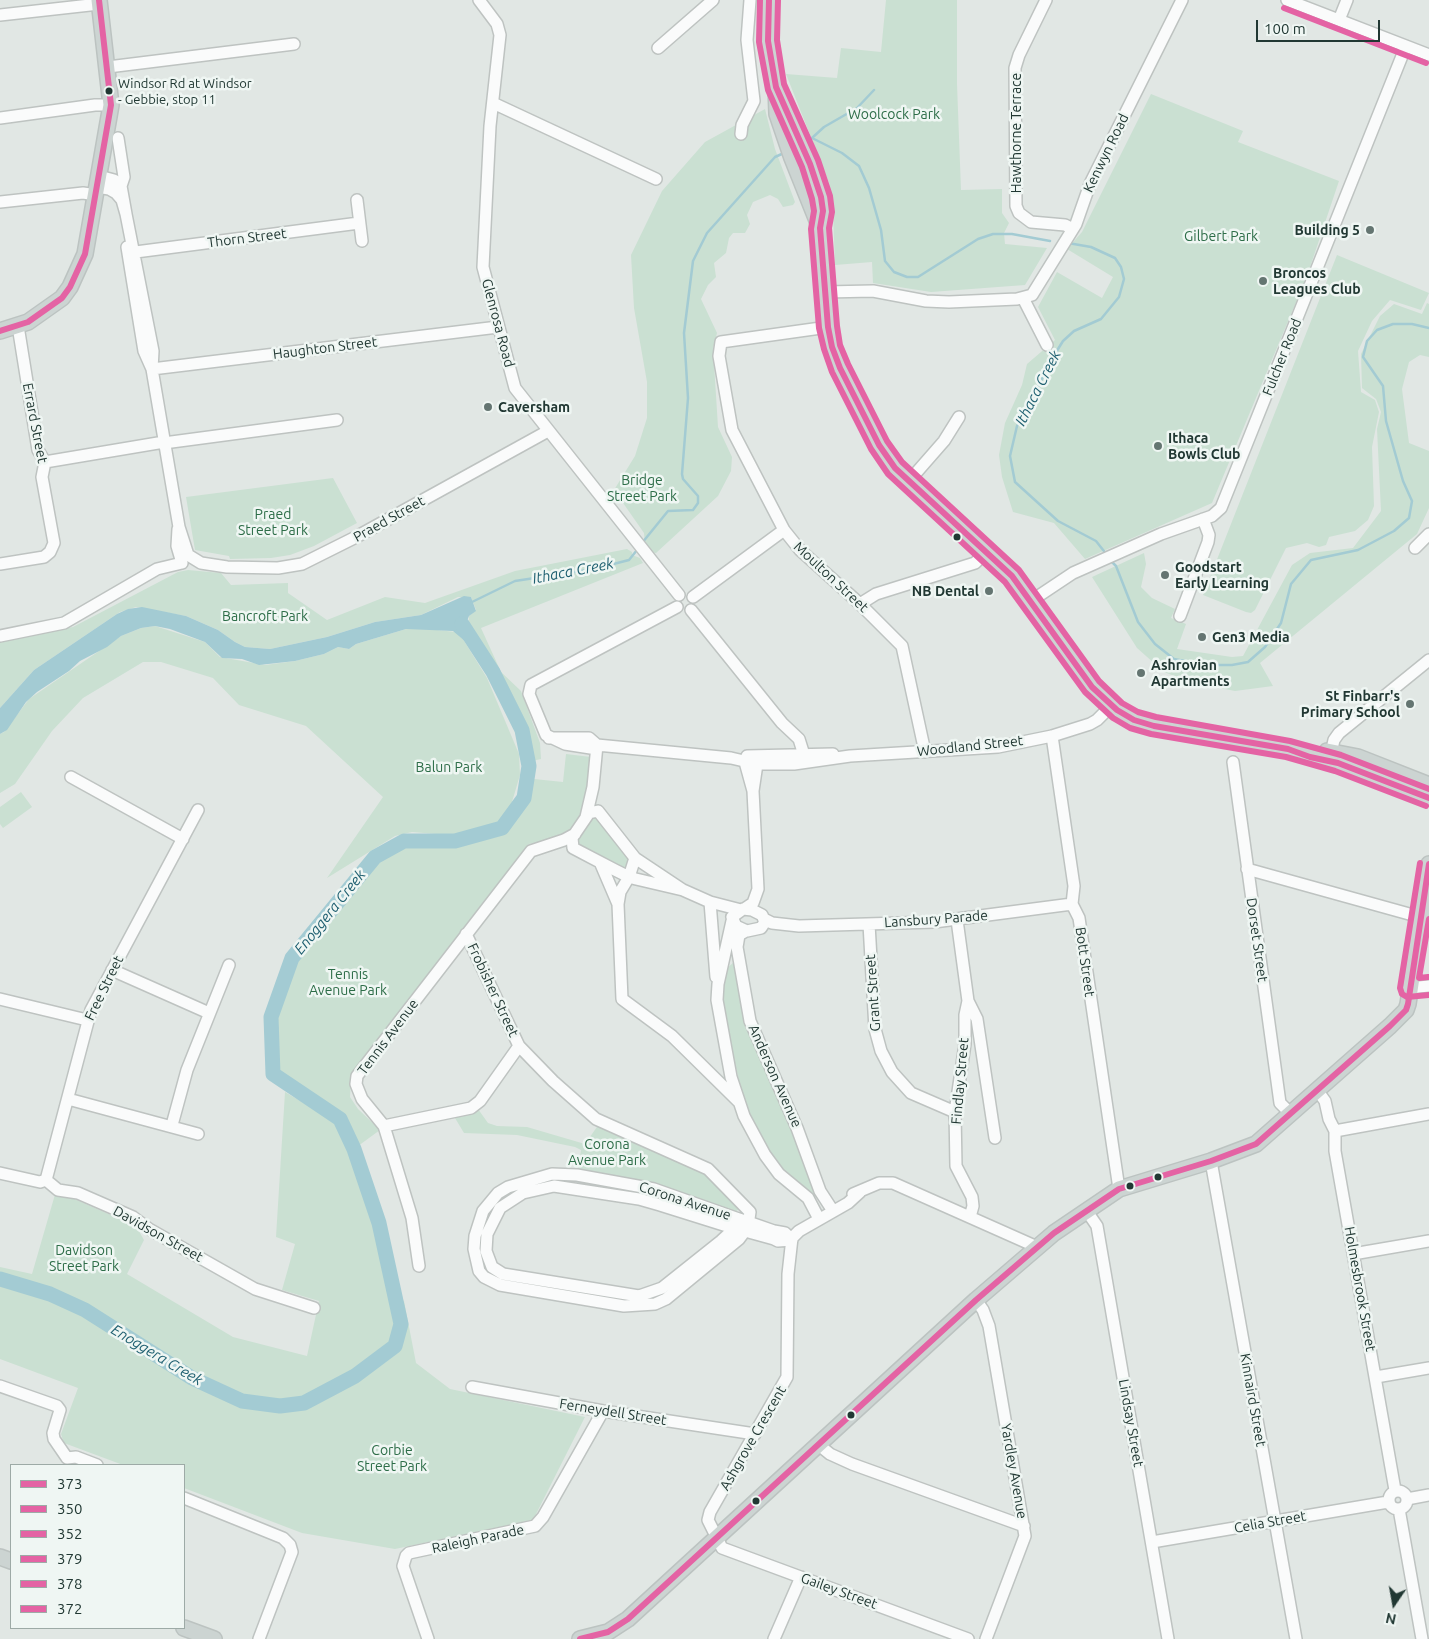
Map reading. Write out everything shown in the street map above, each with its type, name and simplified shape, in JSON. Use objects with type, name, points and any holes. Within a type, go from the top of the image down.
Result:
[{"type":"main road","points":[[769,0],[768,41],[776,87],[777,114],[785,141],[820,228]]},
{"type":"main road","points":[[0,331],[18,326],[35,318],[62,298],[69,289],[85,254],[111,105],[99,2]]},
{"type":"main road","points":[[776,87],[795,128],[818,187],[823,211],[820,228],[828,327],[835,358],[879,445],[896,468],[909,481],[1012,576],[1092,688],[1111,706],[1134,720],[1154,726],[1331,756],[1358,757],[1429,785]]},
{"type":"main road","points":[[1331,756],[1429,798]]},
{"type":"main road","points":[[580,1639],[608,1632],[628,1619],[976,1300],[1037,1247],[1086,1210],[1119,1190],[1256,1144],[1406,1010],[1429,864]]},
{"type":"main road","points":[[185,1628],[214,1639]]},
{"type":"street","name":"Glenrosa Road","points":[[479,0],[497,24],[500,35],[493,103],[483,267],[515,388],[650,559],[678,601]]},
{"type":"street","points":[[658,48],[713,0]]},
{"type":"street","points":[[741,134],[742,125],[754,101],[747,40],[750,0]]},
{"type":"street","name":"Hawthorne Terrace","points":[[1046,0],[1019,55],[1015,68],[1015,203],[1019,213],[1031,222],[1065,225],[1073,229]]},
{"type":"street","name":"Kenwyn Road","points":[[1023,298],[1035,292],[1057,252],[1073,229],[1090,184],[1182,0]]},
{"type":"street","points":[[1287,0],[1429,55]]},
{"type":"street","points":[[1339,20],[1347,0]]},
{"type":"street","points":[[0,15],[99,2]]},
{"type":"street","points":[[108,67],[294,44]]},
{"type":"street","name":"Fulcher Road","points":[[1031,601],[1057,582],[1092,564],[1142,542],[1216,514],[1224,502],[1406,46]]},
{"type":"street","points":[[493,103],[656,179]]},
{"type":"street","points":[[0,118],[95,105],[111,105]]},
{"type":"street","points":[[0,636],[70,620],[156,569],[167,560],[183,558],[152,369],[144,352],[129,232],[121,186],[124,176],[118,138]]},
{"type":"street","points":[[0,202],[83,193],[97,186],[115,181],[121,186]]},
{"type":"street","points":[[97,186],[110,189],[116,193],[122,200],[126,214]]},
{"type":"street","points":[[356,200],[362,241]]},
{"type":"street","name":"Thorn Street","points":[[131,252],[359,223]]},
{"type":"street","points":[[825,292],[873,290],[935,302],[1023,298],[1047,345]]},
{"type":"street","name":"Errard Street","points":[[0,564],[44,556],[52,549],[54,539],[42,477],[45,462],[38,450],[18,326]]},
{"type":"street","name":"Haughton Street","points":[[152,369],[498,327]]},
{"type":"street","name":"Moulton Street","points":[[828,327],[722,342],[719,356],[732,430],[784,530],[800,550],[860,604],[902,646],[925,752]]},
{"type":"street","points":[[909,481],[944,442],[959,417]]},
{"type":"street","points":[[45,462],[164,443],[337,420]]},
{"type":"street","name":"Praed Street","points":[[183,558],[193,566],[278,568],[308,562],[548,431]]},
{"type":"street","points":[[1180,616],[1208,542],[1209,535],[1203,519]]},
{"type":"street","points":[[693,597],[784,530]]},
{"type":"street","points":[[1415,548],[1429,534]]},
{"type":"street","points":[[860,604],[876,594],[975,563],[987,551]]},
{"type":"street","points":[[686,593],[693,597],[695,604],[691,610],[683,612],[678,601],[686,593]]},
{"type":"street","name":"Woodland Street","points":[[678,601],[532,683],[528,693],[546,734],[589,738],[597,747],[751,761],[998,747],[1052,736],[1094,722],[1111,706]]},
{"type":"street","points":[[691,610],[782,723],[795,744],[800,758]]},
{"type":"street","points":[[1331,756],[1335,738],[1344,728],[1429,660]]},
{"type":"street","name":"Bott Street","points":[[1052,736],[1074,886],[1072,904],[1078,918],[1119,1190]]},
{"type":"street","points":[[585,819],[593,786],[597,747]]},
{"type":"street","points":[[710,902],[737,927],[749,931],[761,928],[764,919],[758,889],[751,761]]},
{"type":"street","name":"Dorset Street","points":[[1233,762],[1280,1104],[1291,1114]]},
{"type":"street","points":[[71,777],[183,839]]},
{"type":"street","points":[[593,786],[597,803],[602,813],[635,858],[683,890]]},
{"type":"street","name":"Free Street","points":[[46,1180],[87,1020],[198,810]]},
{"type":"street","points":[[602,813],[592,811],[585,819],[571,844],[577,850],[629,876],[683,890],[710,902],[758,912],[764,919]]},
{"type":"street","name":"Tennis Avenue","points":[[419,1266],[412,1218],[384,1126],[362,1099],[356,1084],[357,1076],[532,850],[549,846],[575,834]]},
{"type":"street","points":[[549,846],[577,850]]},
{"type":"street","points":[[635,858],[629,876],[621,890],[618,904],[622,999],[672,1036],[739,1102]]},
{"type":"street","points":[[600,862],[618,904]]},
{"type":"street","points":[[1247,869],[1420,917]]},
{"type":"street","points":[[758,889],[753,903],[734,914],[718,982],[717,1005],[731,1077],[750,1128],[772,1165],[803,1194],[817,1216]]},
{"type":"street","points":[[710,902],[714,923],[715,972],[718,982]]},
{"type":"street","name":"Lansbury Parade","points":[[749,931],[799,926],[957,920],[1072,904]]},
{"type":"street","name":"Lansbury Parade","points":[[764,919],[772,923],[799,926]]},
{"type":"street","name":"Findlay Street","points":[[957,920],[968,1001],[965,1015],[964,1053],[955,1112],[956,1166],[972,1197],[974,1206],[970,1217]]},
{"type":"street","name":"Grant Street","points":[[869,924],[875,1029],[881,1051],[892,1072],[911,1093],[955,1112]]},
{"type":"street","name":"Anderson Avenue","points":[[749,931],[740,935],[737,942],[739,962],[752,1026],[797,1128],[819,1188],[831,1208]]},
{"type":"street","name":"Frobisher Street","points":[[466,934],[519,1046],[589,1115],[711,1171],[749,1209],[743,1227]]},
{"type":"street","points":[[724,960],[731,957],[739,962]]},
{"type":"street","points":[[172,1125],[187,1070],[229,965]]},
{"type":"street","points":[[112,970],[209,1013]]},
{"type":"street","points":[[1409,988],[1429,986]]},
{"type":"street","points":[[0,1000],[87,1020]]},
{"type":"street","name":"Findlay Street","points":[[968,1001],[978,1018],[995,1138]]},
{"type":"street","points":[[384,1126],[471,1108],[480,1101],[519,1046]]},
{"type":"street","points":[[712,1075],[725,1082],[728,1082],[731,1077]]},
{"type":"street","name":"Holmesbrook Street","points":[[1317,1090],[1325,1101],[1329,1119],[1335,1130],[1335,1151],[1395,1490]]},
{"type":"street","points":[[68,1099],[172,1125],[198,1134]]},
{"type":"street","points":[[1335,1130],[1429,1114]]},
{"type":"street","name":"Kinnaird Street","points":[[1210,1161],[1296,1639]]},
{"type":"street","name":"Davidson Street","points":[[0,1173],[40,1182],[46,1180],[58,1190],[78,1193],[133,1217],[149,1229],[255,1289],[314,1308]]},
{"type":"street","name":"Corona Avenue","points":[[743,1227],[736,1242],[666,1299],[651,1305],[624,1306],[510,1281],[490,1282],[479,1271],[474,1249],[475,1236],[483,1210],[489,1203],[504,1189],[525,1180],[552,1174],[568,1174],[636,1185],[689,1200],[743,1227],[787,1238]]},
{"type":"street","points":[[787,1238],[817,1216],[831,1208],[848,1203],[860,1192],[879,1183],[890,1182],[1037,1247]]},
{"type":"street","points":[[803,1194],[814,1196],[819,1188]]},
{"type":"street","name":"Lindsay Street","points":[[1086,1210],[1097,1226],[1168,1639]]},
{"type":"street","name":"Ashgrove Crescent","points":[[716,1537],[709,1525],[710,1512],[787,1377],[788,1274],[783,1254],[787,1238]]},
{"type":"street","points":[[1353,1254],[1429,1241]]},
{"type":"street","name":"Yardley Avenue","points":[[976,1300],[983,1310],[989,1326],[1024,1526],[1024,1544],[986,1639]]},
{"type":"street","points":[[1376,1377],[1429,1368]]},
{"type":"street","points":[[0,1386],[56,1406],[60,1410],[53,1433],[65,1462],[76,1457],[95,1464]]},
{"type":"street","name":"Ferneydell Street","points":[[472,1387],[603,1411],[755,1434]]},
{"type":"street","name":"Raleigh Parade","points":[[428,1639],[403,1566],[406,1556],[535,1526],[543,1517],[603,1411]]},
{"type":"street","points":[[820,1445],[830,1454],[852,1464],[1024,1526]]},
{"type":"street","points":[[1395,1490],[1403,1492],[1407,1499],[1405,1506],[1399,1509],[1393,1508],[1388,1502],[1389,1495],[1395,1490]]},
{"type":"street","points":[[1407,1499],[1429,1495]]},
{"type":"street","points":[[185,1498],[283,1538],[290,1545],[292,1552],[259,1639]]},
{"type":"street","name":"Celia Street","points":[[1152,1542],[1388,1502]]},
{"type":"street","points":[[1399,1509],[1424,1621],[1422,1639]]},
{"type":"street","name":"Gailey Street","points":[[716,1537],[722,1548],[968,1639]]},
{"type":"street","points":[[776,1638],[801,1577]]},
{"type":"green space","name":"Woolcock Park","points":[[886,0],[957,0],[957,84],[961,190],[1002,189],[1002,213],[1009,223],[1004,233],[1005,244],[1047,248],[1025,285],[931,292],[873,283],[872,262],[835,265],[833,212],[829,183],[786,74],[837,78],[841,48],[881,52]]},
{"type":"green space","name":"Gilbert Park","points":[[1151,94],[1243,131],[1238,142],[1339,181],[1307,276],[1212,503],[1085,559],[1054,523],[1013,512],[1002,477],[999,455],[1005,423],[1022,385],[1027,364],[1055,340],[1038,307],[1057,272],[1102,298],[1113,277],[1067,249],[1082,232]]},
{"type":"green space","name":"Bridge Street Park","points":[[765,109],[775,149],[795,202],[793,205],[783,207],[778,199],[770,195],[753,202],[747,215],[750,224],[745,233],[733,233],[729,238],[726,253],[714,263],[716,277],[708,285],[701,299],[717,333],[713,348],[718,427],[732,457],[731,471],[718,496],[656,553],[650,552],[645,545],[644,533],[614,490],[635,456],[647,418],[647,382],[634,308],[631,255],[662,191],[705,142]]},
{"type":"green space","points":[[1337,255],[1429,293],[1421,310],[1390,300],[1372,321],[1358,351],[1361,392],[1375,400],[1379,412],[1372,447],[1374,506],[1368,520],[1355,531],[1329,537],[1326,545],[1319,547],[1307,543],[1286,548],[1255,610],[1251,613],[1246,612],[1203,595]]},
{"type":"green space","points":[[1427,303],[1429,304],[1429,357],[1420,355],[1409,362],[1402,389],[1409,443],[1429,451],[1429,508],[1417,534],[1260,663],[1273,686],[1235,691],[1190,682],[1164,672],[1137,648],[1092,577],[1144,553],[1146,564],[1141,587],[1152,598],[1175,609],[1171,618],[1186,624],[1177,649],[1232,657],[1243,656],[1292,565],[1310,553],[1353,548],[1381,511],[1377,429],[1381,412],[1376,399],[1362,388],[1361,354],[1380,316],[1394,304],[1422,314]]},
{"type":"green space","name":"Praed Street Park","points":[[333,478],[357,523],[314,546],[290,555],[271,558],[230,559],[229,556],[195,550],[186,497]]},
{"type":"green space","name":"Bancroft Park","points":[[627,549],[632,552],[632,555],[640,558],[643,563],[481,628],[501,672],[521,691],[540,743],[541,759],[532,761],[526,734],[514,708],[497,674],[468,629],[469,616],[476,610],[471,597],[458,597],[421,615],[375,622],[327,637],[270,649],[245,647],[218,630],[186,616],[136,607],[120,612],[34,670],[0,708],[0,641],[73,627],[178,572],[188,570],[221,573],[231,585],[288,583],[288,593],[327,620],[385,597],[425,603],[515,571]]},
{"type":"green space","name":"Balun Park","points":[[155,626],[205,642],[220,657],[265,665],[295,661],[324,654],[338,647],[349,649],[356,644],[406,629],[418,628],[456,632],[463,639],[487,678],[519,754],[520,775],[509,812],[497,825],[488,828],[448,835],[412,832],[395,836],[327,878],[383,797],[306,726],[239,705],[213,678],[161,662],[143,662],[83,698],[52,731],[15,784],[0,793],[0,734],[4,732],[29,699],[121,636],[141,628]]},
{"type":"green space","name":"Tennis Avenue Park","points":[[566,754],[591,757],[586,799],[577,821],[564,836],[529,844],[360,1062],[351,1081],[350,1097],[358,1109],[380,1130],[354,1149],[340,1119],[273,1074],[271,1017],[292,958],[375,857],[404,841],[455,841],[502,828],[524,798],[529,766],[534,779],[563,782]]},
{"type":"green space","points":[[21,792],[32,807],[3,828],[0,824],[0,807]]},
{"type":"green space","points":[[595,814],[631,862],[625,870],[577,848],[578,835]]},
{"type":"green space","points":[[733,963],[815,1192],[813,1193],[807,1193],[771,1158],[745,1105],[721,1006],[721,990],[727,968]]},
{"type":"green space","name":"Corbie Street Park","points":[[285,1092],[340,1124],[372,1220],[386,1287],[404,1301],[416,1363],[450,1389],[585,1417],[533,1520],[395,1549],[302,1533],[185,1488],[185,1464],[120,1464],[64,1443],[61,1434],[78,1388],[0,1359],[0,1267],[32,1274],[56,1191],[136,1226],[144,1240],[127,1274],[233,1337],[307,1356],[319,1301],[282,1290],[295,1244],[276,1237]]},
{"type":"green space","name":"Corona Avenue Park","points":[[478,1109],[488,1123],[497,1126],[527,1127],[585,1144],[599,1124],[704,1171],[738,1207],[738,1210],[735,1212],[578,1170],[581,1150],[575,1147],[517,1135],[464,1133],[455,1118]]},
{"type":"water","points":[[464,596],[471,597],[476,611],[469,616],[467,621],[468,629],[474,639],[466,642],[453,631],[406,629],[356,644],[349,649],[338,647],[324,654],[295,661],[259,665],[242,659],[222,658],[205,642],[170,629],[155,626],[141,628],[121,636],[107,647],[80,661],[69,671],[37,692],[26,702],[7,730],[0,734],[0,708],[34,670],[117,614],[128,609],[142,607],[186,616],[218,630],[245,647],[270,649],[327,637],[375,622],[421,615]]},
{"type":"waterway","points":[[812,138],[824,127],[857,108],[874,90]]},
{"type":"waterway","name":"Ithaca Creek","points":[[806,141],[812,138],[842,153],[859,166],[869,188],[881,230],[885,261],[894,272],[907,277],[918,277],[978,239],[993,234],[1012,234],[1050,241]]},
{"type":"waterway","name":"Ithaca Creek","points":[[642,543],[668,511],[693,510],[698,503],[698,496],[683,479],[682,474],[688,398],[684,333],[693,261],[707,233],[775,157],[784,153]]},
{"type":"waterway","name":"Ithaca Creek","points":[[1068,243],[1091,247],[1115,258],[1121,267],[1124,279],[1119,297],[1101,319],[1074,331],[1063,341],[1017,426],[1010,456],[1015,482],[1058,521],[1096,541],[1107,555]]},
{"type":"waterway","name":"Ithaca Creek","points":[[1110,560],[1116,566],[1138,622],[1155,644],[1174,659],[1206,665],[1232,665],[1248,662],[1265,647],[1281,623],[1291,584],[1311,560],[1358,550],[1394,531],[1409,518],[1412,501],[1403,481],[1386,421],[1383,386],[1363,357],[1367,341],[1377,330],[1393,324],[1412,324],[1429,328]]},
{"type":"waterway","name":"Ithaca Creek","points":[[472,602],[515,581],[594,569],[629,560],[637,550]]},
{"type":"waterway","name":"Enoggera Creek","points":[[0,1279],[50,1294],[85,1310],[192,1378],[242,1401],[280,1406],[304,1403],[355,1376],[395,1346],[401,1324],[379,1223],[354,1149],[340,1119],[273,1074],[271,1017],[292,958],[375,857],[404,841],[455,841],[502,828],[524,798],[529,766],[522,730],[493,672],[462,624]]},
{"type":"transit line","name":"373","points":[[0,331],[28,322],[62,298],[70,287],[85,254],[111,105],[99,0]]},
{"type":"transit line","name":"352","points":[[760,0],[759,42],[768,90],[802,167],[812,199],[814,211],[811,229],[819,328],[824,349],[832,372],[871,449],[888,474],[1005,582],[1085,692],[1113,718],[1130,728],[1151,734],[1286,757],[1335,771],[1426,806]]},
{"type":"transit line","name":"350","points":[[769,0],[768,41],[776,87],[810,164],[821,197],[823,211],[820,228],[828,327],[832,347],[840,368],[879,445],[895,468],[1012,576],[1092,687],[1117,710],[1134,720],[1154,726],[1288,749],[1310,757],[1338,763],[1429,798]]},
{"type":"transit line","name":"379","points":[[778,0],[777,40],[784,84],[818,160],[830,196],[832,212],[829,228],[840,345],[887,441],[902,462],[1019,570],[1099,681],[1122,703],[1138,712],[1156,717],[1290,741],[1341,755],[1429,789]]},
{"type":"transit line","name":"378","points":[[1284,8],[1426,63]]},
{"type":"transit line","name":"378","points":[[1420,863],[1400,988],[1402,994],[1407,997],[1429,995]]},
{"type":"transit line","name":"373","points":[[580,1639],[608,1632],[628,1619],[976,1300],[1054,1233],[1119,1189],[1211,1161],[1256,1144],[1390,1026],[1406,1010],[1408,1004],[1429,864]]},
{"type":"transit line","name":"372","points":[[1428,977],[1419,978],[1429,919]]},
{"type":"place","name":"Windsor Rd at Windsor - Gebbie, stop 11","points":[[109,91]]},
{"type":"place","name":"Building 5","points":[[1370,230]]},
{"type":"place","name":"Broncos Leagues Club","points":[[1263,281]]},
{"type":"place","name":"Caversham","points":[[488,407]]},
{"type":"place","name":"Ithaca Bowls Club","points":[[1158,446]]},
{"type":"place","name":"Goodstart Early Learning","points":[[1165,575]]},
{"type":"place","name":"NB Dental","points":[[989,591]]},
{"type":"place","name":"Gen3 Media","points":[[1202,637]]},
{"type":"place","name":"Ashrovian Apartments","points":[[1141,673]]},
{"type":"place","name":"St Finbarr's Primary School","points":[[1410,704]]},
{"type":"park label","name":"Davidson Street Park","points":[[84,1258]]}]
